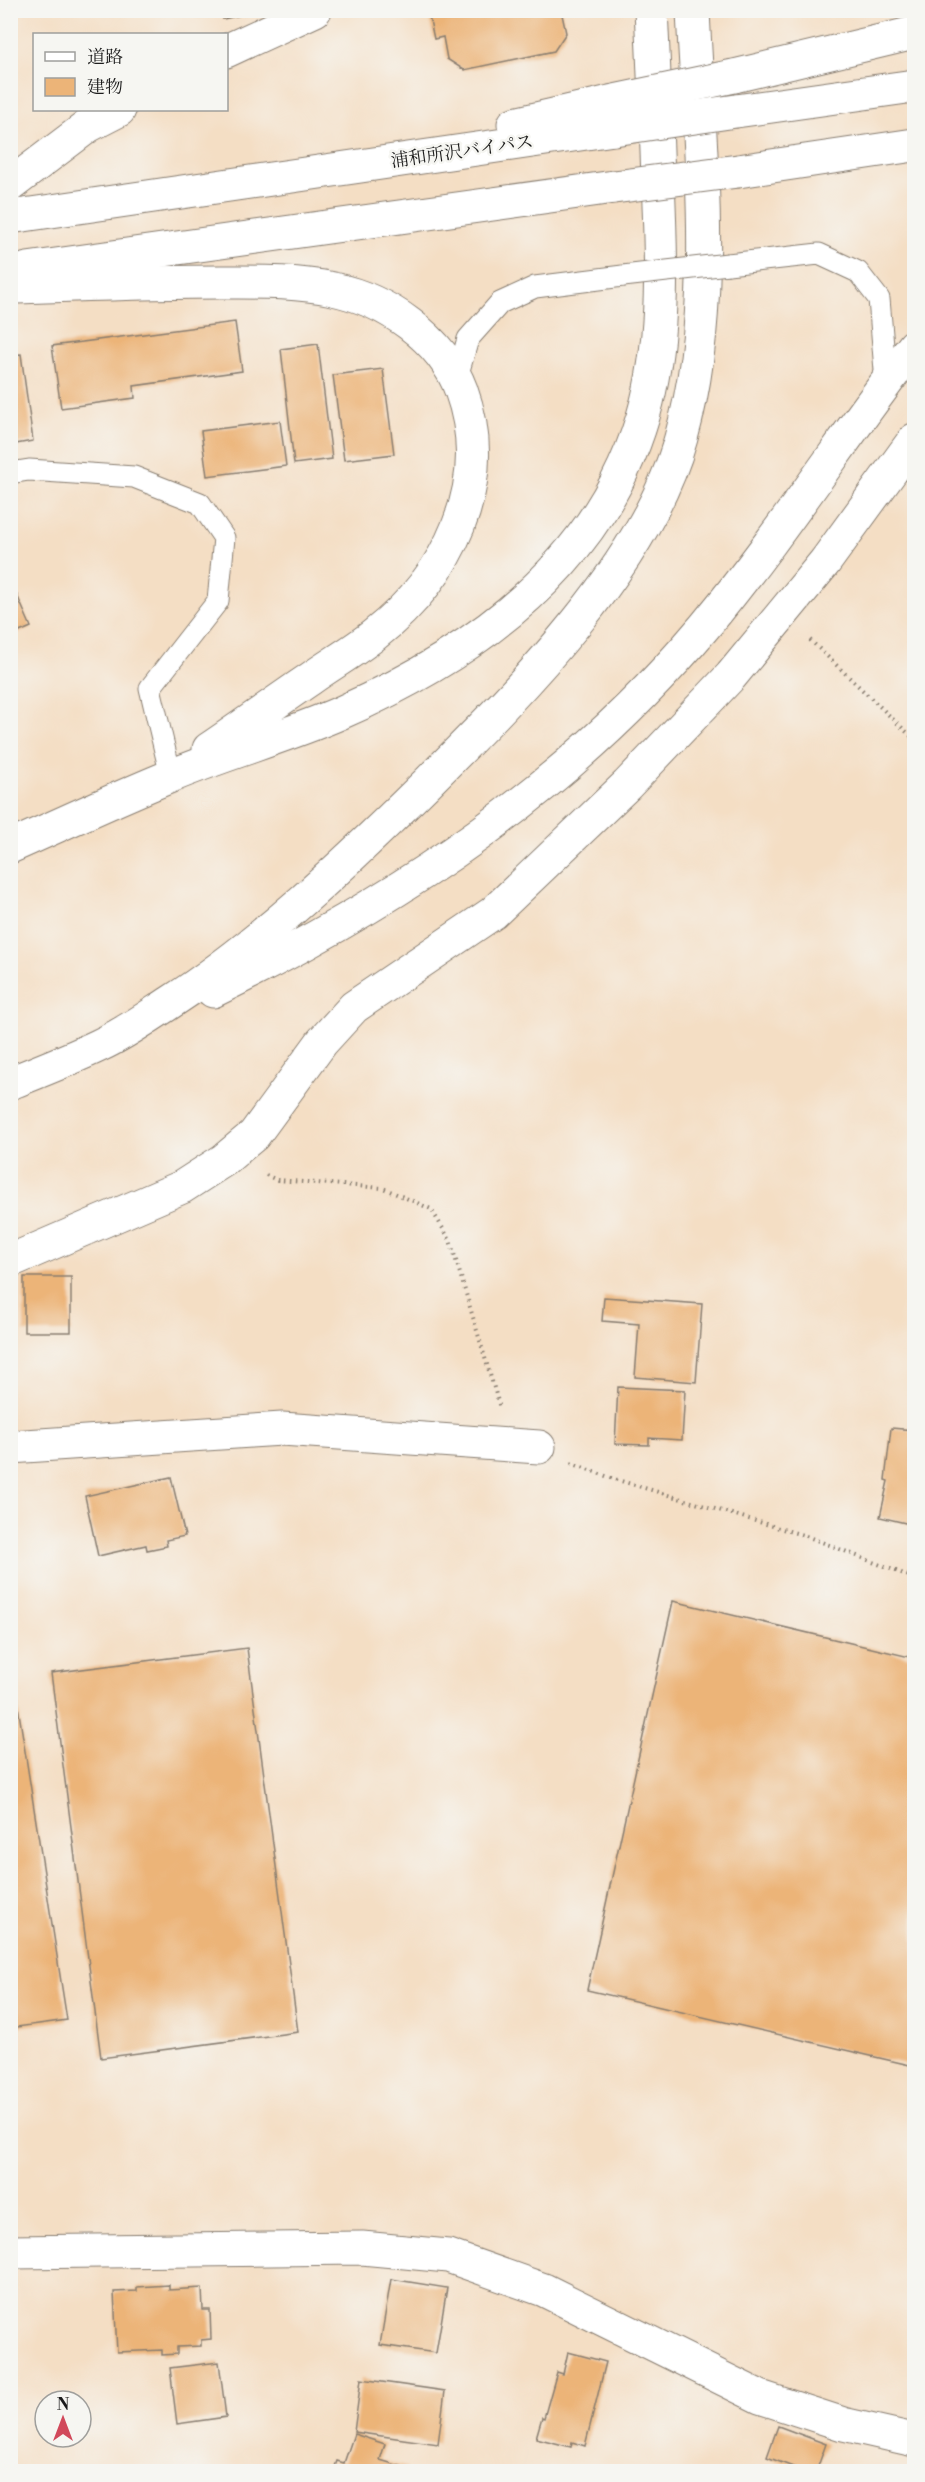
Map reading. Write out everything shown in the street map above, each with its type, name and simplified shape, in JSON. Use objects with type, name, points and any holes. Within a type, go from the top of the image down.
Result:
[{"type":"main road","points":[[228,50],[315,10]]},
{"type":"main road","points":[[10,847],[171,776],[339,714],[403,683],[456,652],[504,618],[545,582],[580,543],[606,501],[630,451],[646,402],[655,351],[660,298],[661,243],[651,10]]},
{"type":"main road","points":[[102,1044],[174,1000],[231,959],[382,828],[537,669],[594,598],[631,547],[661,493],[680,443],[693,393],[700,340],[703,235],[693,10]]},
{"type":"main road","points":[[612,116],[734,76],[915,33]]},
{"type":"main road","name":"浦和所沢バイパス","points":[[10,217],[257,181],[612,116],[736,111],[915,86]]},
{"type":"main road","points":[[10,185],[88,126],[117,111]]},
{"type":"main road","points":[[10,271],[915,145]]},
{"type":"main road","points":[[10,287],[270,282],[333,289],[378,304],[410,323],[436,348],[457,378],[469,411],[474,453],[470,491],[459,528],[437,568],[410,602],[375,634],[171,776]]},
{"type":"main road","points":[[10,1083],[102,1044],[243,976],[403,888],[474,840],[542,787],[600,737],[703,628],[759,558],[886,382],[915,346]]},
{"type":"main road","points":[[10,1261],[182,1187],[224,1160],[254,1135],[322,1042],[354,1007],[493,913],[627,785],[731,676],[825,562],[915,440]]},
{"type":"main road","points":[[10,1447],[282,1429],[539,1447]]},
{"type":"main road","points":[[10,2252],[362,2248],[448,2256],[544,2289],[760,2397],[843,2424],[915,2440]]},
{"type":"lane","points":[[457,378],[468,339],[500,303],[535,287],[819,254],[858,272],[879,299],[886,382]]},
{"type":"lane","points":[[10,473],[29,470],[134,477],[200,503],[224,538],[218,601],[150,688],[171,776]]},
{"type":"path","points":[[783,615],[915,739]]},
{"type":"path","points":[[224,1160],[277,1180],[383,1188],[432,1209],[450,1240],[506,1426],[556,1458],[611,1478],[806,1536],[915,1578]]},
{"type":"building","points":[[195,10],[245,10],[246,14],[223,19],[221,12],[197,18]]},
{"type":"building","points":[[561,10],[566,33],[554,51],[464,70],[447,59],[443,37],[434,39],[428,11]]},
{"type":"building","points":[[235,322],[242,371],[134,386],[135,398],[61,408],[52,346]]},
{"type":"building","points":[[318,344],[332,459],[294,464],[281,349]]},
{"type":"building","points":[[21,354],[33,441],[10,445],[10,355]]},
{"type":"building","points":[[383,369],[394,454],[344,460],[333,375]]},
{"type":"building","points":[[280,421],[286,466],[207,476],[201,431]]},
{"type":"building","points":[[10,579],[31,627],[10,636]]},
{"type":"building","points":[[24,1277],[71,1277],[71,1332],[24,1332]]},
{"type":"building","points":[[604,1297],[702,1304],[696,1382],[635,1377],[639,1324],[602,1321]]},
{"type":"building","points":[[618,1387],[685,1390],[682,1440],[649,1438],[649,1445],[615,1444]]},
{"type":"building","points":[[891,1428],[914,1430],[914,1525],[880,1517],[888,1481],[885,1480]]},
{"type":"building","points":[[171,1477],[185,1536],[166,1540],[167,1546],[147,1550],[146,1545],[98,1556],[85,1496]]},
{"type":"building","points":[[673,1601],[914,1658],[914,2066],[587,1990]]},
{"type":"building","points":[[247,1648],[298,2032],[101,2058],[51,1673]]},
{"type":"building","points":[[10,1655],[67,2020],[10,2028]]},
{"type":"building","points":[[391,2279],[447,2288],[436,2353],[380,2345]]},
{"type":"building","points":[[169,2285],[169,2290],[202,2288],[203,2310],[210,2310],[211,2339],[201,2340],[201,2346],[177,2347],[177,2354],[162,2355],[162,2350],[117,2352],[114,2292],[137,2291],[137,2287]]},
{"type":"building","points":[[568,2352],[606,2362],[585,2446],[572,2442],[571,2447],[536,2438],[557,2372],[563,2374]]},
{"type":"building","points":[[219,2362],[226,2417],[177,2424],[170,2368]]},
{"type":"building","points":[[361,2379],[445,2391],[438,2444],[354,2432]]},
{"type":"building","points":[[778,2426],[826,2444],[816,2472],[806,2472],[767,2457]]},
{"type":"building","points":[[354,2434],[385,2444],[380,2460],[407,2468],[406,2472],[333,2472],[337,2461],[344,2463]]}]
